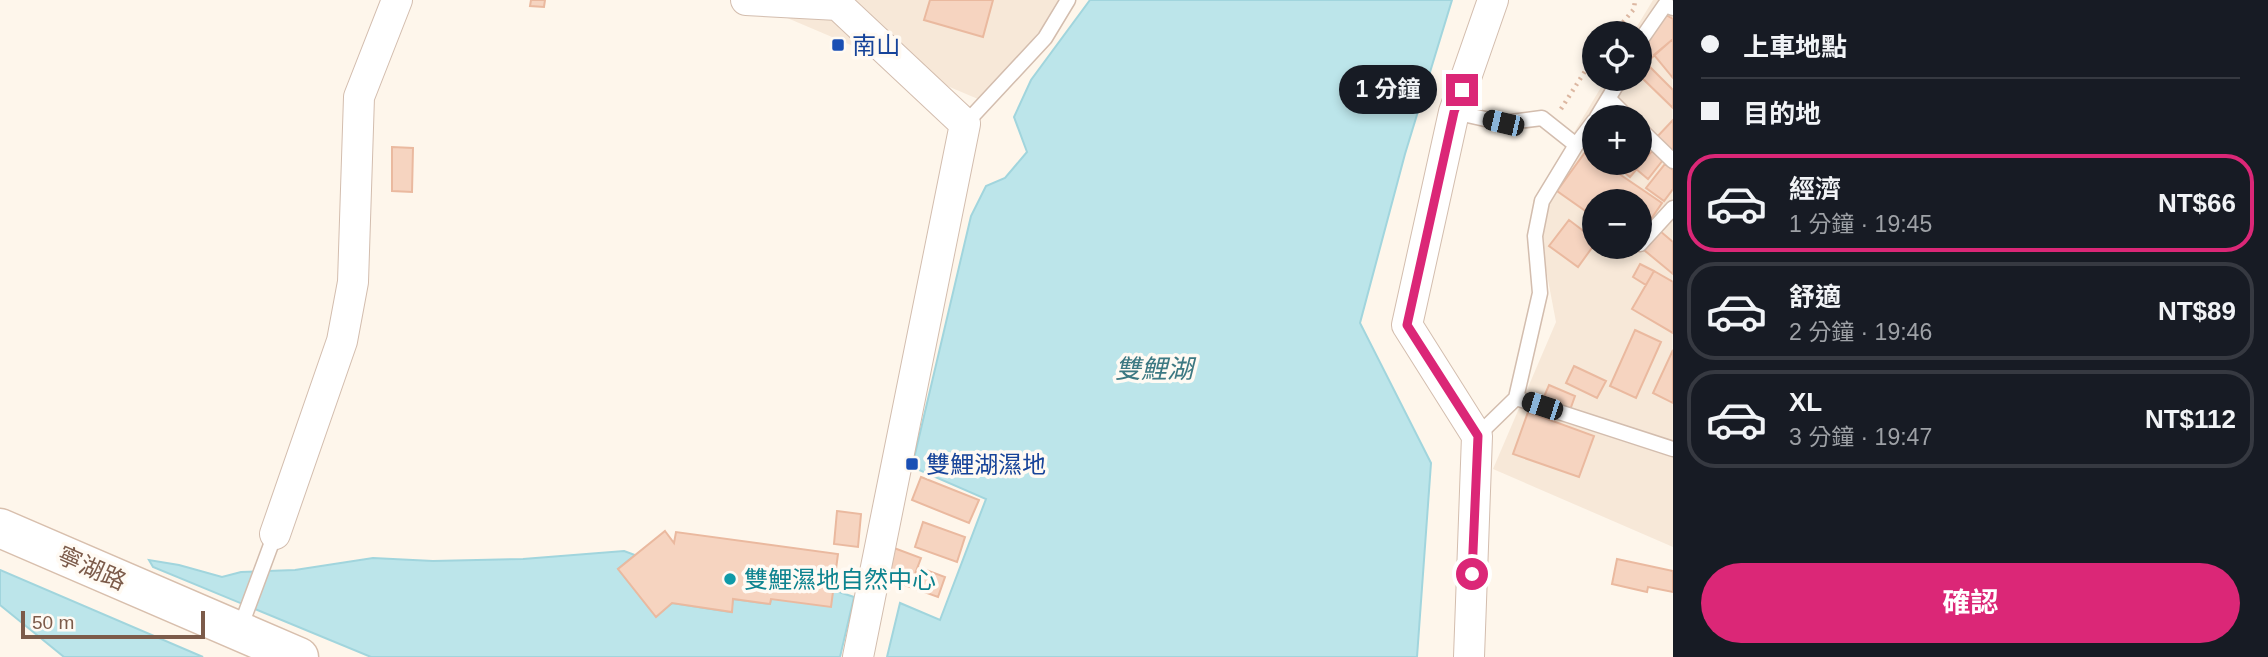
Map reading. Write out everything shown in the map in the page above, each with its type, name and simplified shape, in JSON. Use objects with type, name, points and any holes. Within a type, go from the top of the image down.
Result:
[{"type":"main road","name":"寧湖路","points":[[0,528],[242,621],[299,657]]},
{"type":"street","points":[[275,534],[342,341],[353,282],[359,97],[397,0]]},
{"type":"street","points":[[746,0],[839,3],[965,124],[858,657]]},
{"type":"street","points":[[1469,657],[1478,436],[1407,325],[1454,112],[1493,0]]},
{"type":"lane","points":[[965,124],[1045,38],[1068,0]]},
{"type":"lane","points":[[1652,24],[1665,5],[1673,8]]},
{"type":"lane","points":[[1606,105],[1614,91]]},
{"type":"lane","points":[[1610,100],[1615,105]]},
{"type":"lane","points":[[1454,112],[1503,123],[1542,118],[1576,145]]},
{"type":"lane","points":[[1478,436],[1516,398],[1540,293],[1535,236],[1542,201],[1582,137]]},
{"type":"lane","points":[[1652,141],[1673,161]]},
{"type":"lane","points":[[1652,231],[1673,208]]},
{"type":"lane","points":[[1516,398],[1673,449]]},
{"type":"lane","points":[[242,621],[275,534]]},
{"type":"path","points":[[1624,21],[1634,9],[1635,0]]},
{"type":"path","points":[[1555,128],[1564,101],[1582,75]]},
{"type":"shaded area","points":[[745,0],[1063,0],[985,102]]},
{"type":"shaded area","points":[[1653,0],[1673,0],[1673,547],[1493,469],[1556,322],[1533,201],[1582,119],[1582,175],[1652,175],[1652,105],[1590,105],[1599,91],[1652,91],[1652,21],[1640,21]]},
{"type":"water","name":"雙鯉湖","points":[[1090,0],[1452,0],[1405,154],[1360,323],[1431,463],[1417,657],[887,657],[900,603],[940,620],[986,499],[912,467],[971,216],[986,186],[1005,178],[1027,152],[1014,117],[1031,80]]},
{"type":"water","points":[[624,551],[635,555],[618,569],[656,616],[672,603],[731,612],[733,599],[770,604],[771,599],[833,590],[854,597],[840,657],[371,657],[153,567],[149,560],[222,577],[241,572],[295,570],[373,558],[433,561],[523,559]]},
{"type":"water","points":[[0,570],[203,657],[64,657],[0,605]]},
{"type":"building","points":[[531,0],[545,0],[544,7],[530,6]]},
{"type":"building","points":[[930,0],[993,0],[983,37],[924,20]]},
{"type":"building","points":[[1666,15],[1673,19],[1673,39],[1652,58],[1652,33]]},
{"type":"building","points":[[1673,39],[1673,78],[1654,55]]},
{"type":"building","points":[[1652,69],[1673,90],[1673,108],[1652,88]]},
{"type":"building","points":[[1673,120],[1673,156],[1655,139]]},
{"type":"building","points":[[392,147],[413,148],[412,192],[392,191]]},
{"type":"building","points":[[1652,151],[1663,160],[1652,174]]},
{"type":"building","points":[[1582,157],[1582,175],[1621,175],[1641,189],[1582,189],[1582,209],[1557,191]]},
{"type":"building","points":[[1665,164],[1673,170],[1673,189],[1664,201],[1652,192],[1652,189],[1646,188]]},
{"type":"building","points":[[1652,196],[1662,203],[1652,218]]},
{"type":"building","points":[[1569,220],[1582,230],[1584,259],[1578,267],[1549,246]]},
{"type":"building","points":[[1660,231],[1673,242],[1673,274],[1652,257],[1652,240]]},
{"type":"building","points":[[1640,264],[1654,271],[1646,285],[1633,277]]},
{"type":"building","points":[[1654,271],[1673,282],[1673,333],[1632,309]]},
{"type":"building","points":[[1635,330],[1661,342],[1636,398],[1610,386]]},
{"type":"building","points":[[1673,350],[1673,403],[1653,393]]},
{"type":"building","points":[[1574,366],[1606,381],[1597,398],[1566,383]]},
{"type":"building","points":[[1549,385],[1575,396],[1570,410],[1543,399]]},
{"type":"building","points":[[1528,412],[1594,436],[1579,477],[1513,454]]},
{"type":"building","points":[[921,477],[979,500],[969,523],[912,500]]},
{"type":"building","points":[[837,511],[861,514],[858,547],[834,544]]},
{"type":"building","points":[[923,522],[965,537],[957,562],[915,547]]},
{"type":"building","name":"雙鯉濕地自然中心","points":[[665,531],[674,543],[676,532],[838,554],[831,607],[771,599],[770,604],[733,599],[732,612],[672,603],[656,617],[618,569]]},
{"type":"building","points":[[894,548],[921,558],[910,587],[884,577]]},
{"type":"building","points":[[1617,559],[1673,571],[1673,592],[1648,587],[1647,592],[1612,584]]},
{"type":"building","points":[[918,567],[945,577],[938,597],[910,587]]},
{"type":"place","name":"南山","points":[[838,45]]},
{"type":"place","name":"雙鯉湖濕地","points":[[912,464]]},
{"type":"place","name":"雙鯉濕地自然中心","points":[[730,579]]},
{"type":"route","points":[[1462,90],[1454,112],[1407,325],[1478,436],[1472,574]]}]
